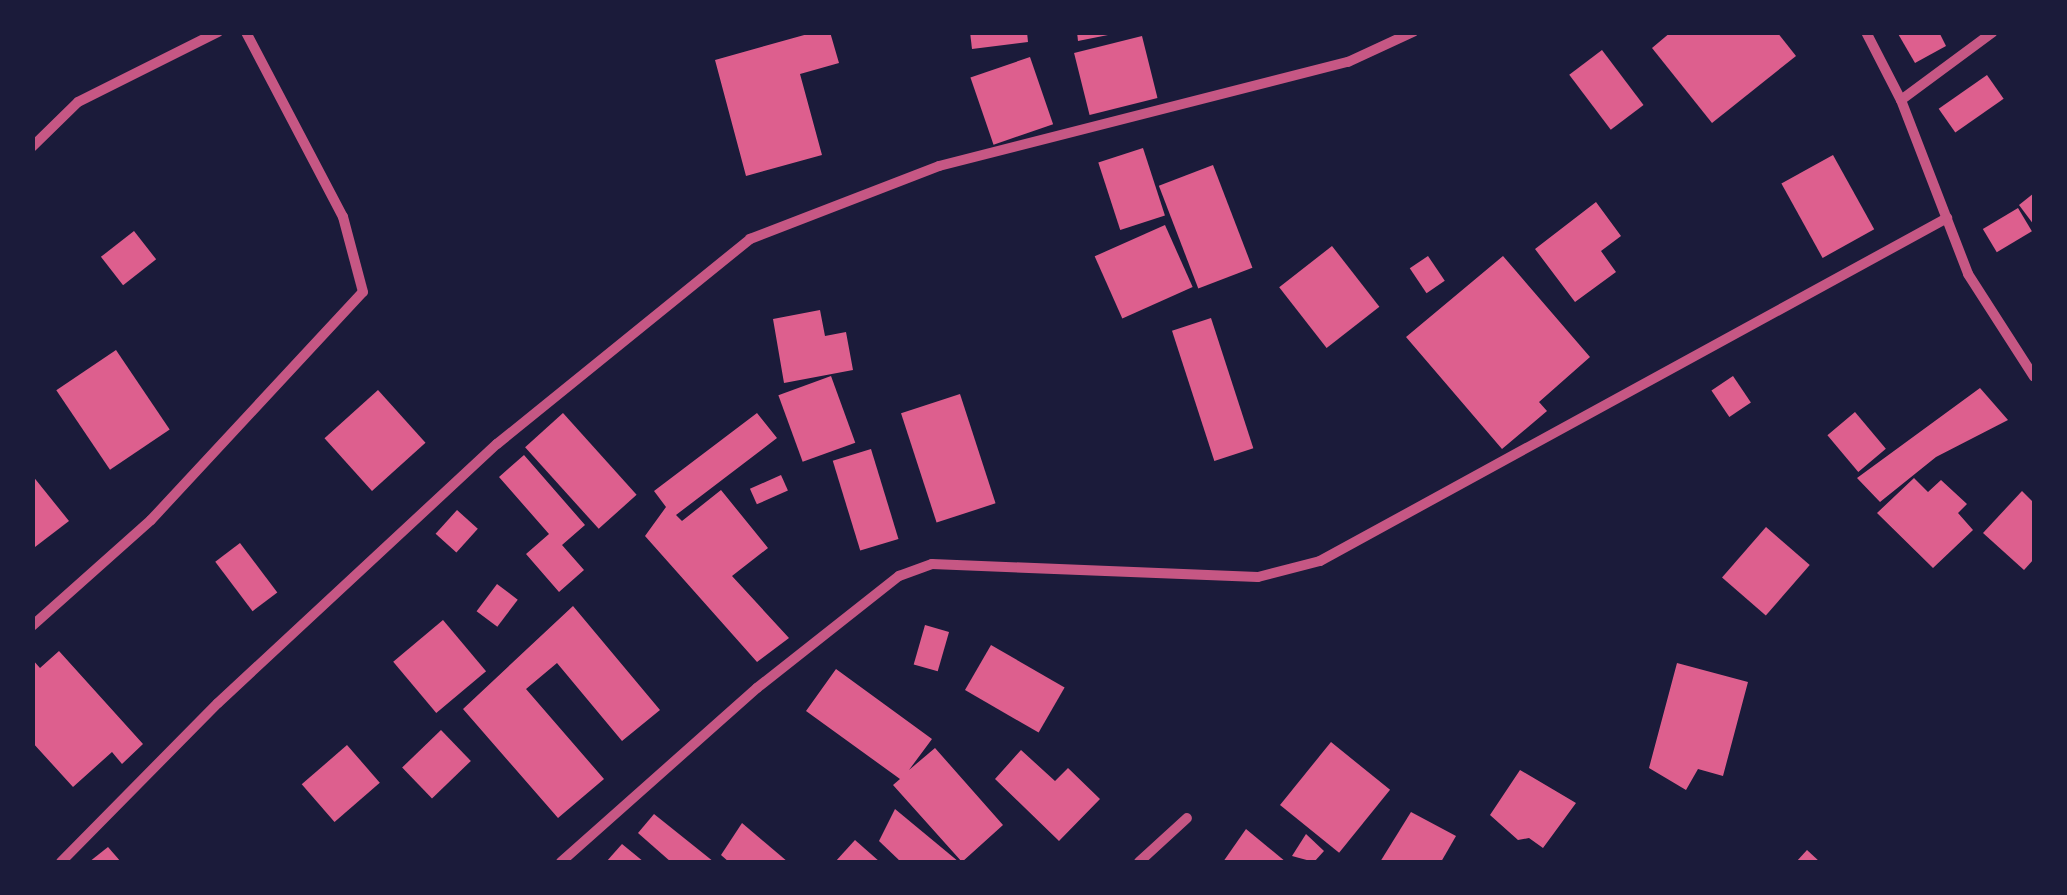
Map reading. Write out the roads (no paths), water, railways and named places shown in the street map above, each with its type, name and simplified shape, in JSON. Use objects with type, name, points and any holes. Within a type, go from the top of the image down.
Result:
[{"type":"street","points":[[32,148],[78,102],[218,32]]},
{"type":"street","points":[[32,626],[150,520],[364,292],[343,217],[246,32]]},
{"type":"street","points":[[61,862],[218,703],[497,444],[750,238],[940,166],[1348,62],[1413,32]]},
{"type":"street","points":[[1866,32],[1901,100],[1947,218],[1996,326],[2034,377]]},
{"type":"street","points":[[1901,100],[1993,32]]},
{"type":"street","points":[[560,862],[757,688],[899,576],[932,564],[1258,576],[1320,562],[1947,218]]},
{"type":"street","points":[[1140,862],[1188,818]]}]
